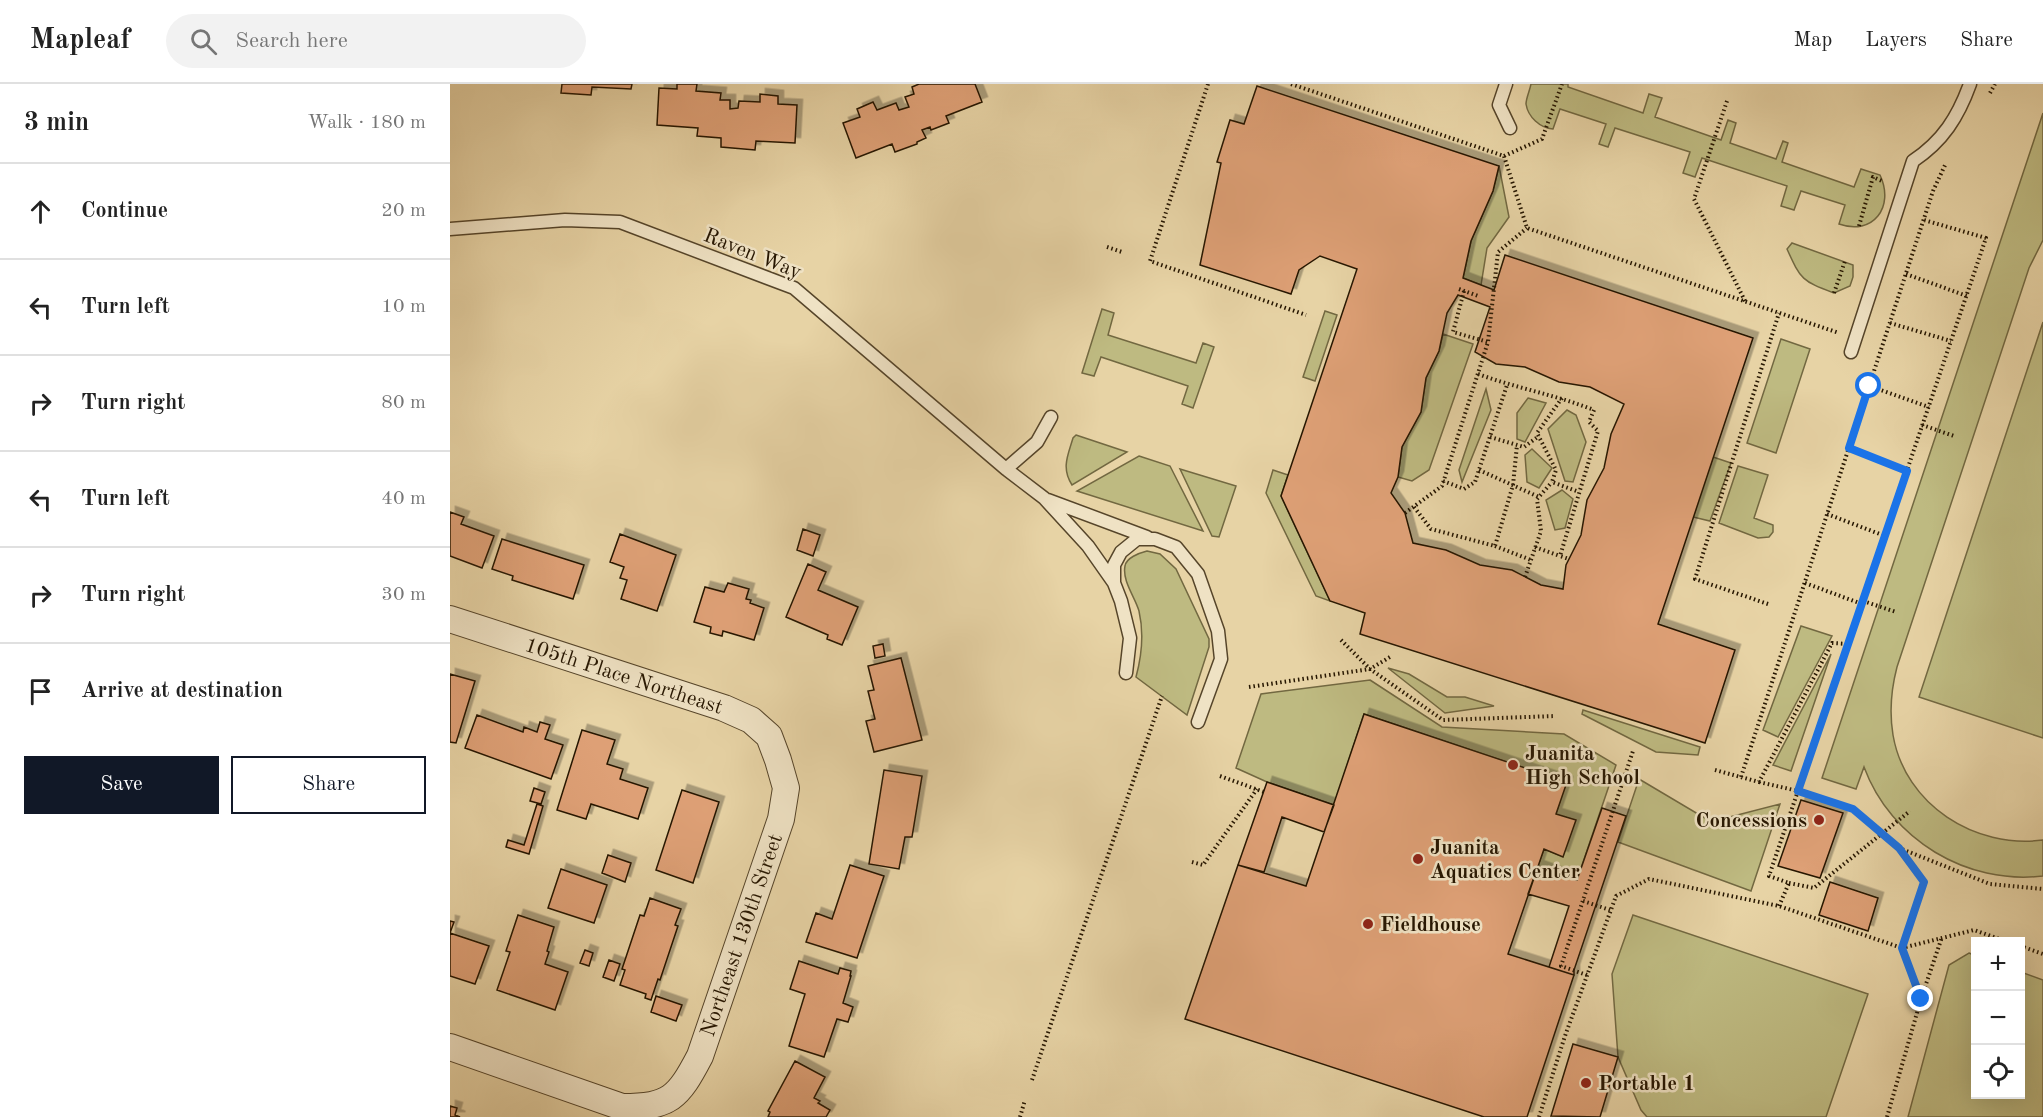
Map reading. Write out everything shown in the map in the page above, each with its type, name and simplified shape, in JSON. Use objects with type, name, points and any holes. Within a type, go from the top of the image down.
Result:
[{"type":"street","name":"105th Place Northeast","points":[[450,619],[724,708],[751,720],[769,736],[778,760]]},
{"type":"street","name":"Northeast 130th Street","points":[[450,1047],[622,1107],[647,1107],[668,1101],[686,1083],[700,1056],[781,819],[786,788],[778,760]]},
{"type":"lane","points":[[1506,84],[1499,105],[1510,128]]},
{"type":"lane","points":[[1851,352],[1913,161],[1935,145],[1961,109],[1970,84]]},
{"type":"lane","name":"Raven Way","points":[[450,229],[565,220],[620,222],[794,288],[1006,469],[1044,498]]},
{"type":"lane","points":[[1006,469],[1037,442],[1051,417]]},
{"type":"lane","points":[[1044,498],[1176,547],[1198,574],[1218,631],[1221,659],[1198,722]]},
{"type":"lane","points":[[1044,498],[1088,546],[1114,583],[1130,638],[1126,673]]},
{"type":"lane","points":[[1114,583],[1114,565],[1121,552],[1137,539],[1155,539]]},
{"type":"path","points":[[1208,84],[1150,261],[1305,315]]},
{"type":"path","points":[[1291,84],[1504,156],[1542,139],[1562,84]]},
{"type":"path","points":[[1986,102],[1995,84]]},
{"type":"path","points":[[1727,101],[1694,199],[1745,301]]},
{"type":"path","points":[[1741,777],[1932,195],[1951,155]]},
{"type":"path","points":[[1504,156],[1527,228]]},
{"type":"path","points":[[1859,226],[1873,177],[1882,181]]},
{"type":"path","points":[[1924,192],[1932,195]]},
{"type":"path","points":[[1910,811],[1814,888],[1769,876],[1986,238],[1924,220]]},
{"type":"path","points":[[1527,228],[1855,338]]},
{"type":"path","points":[[1405,513],[1442,486],[1488,342],[1498,252],[1527,228]]},
{"type":"path","points":[[1107,247],[1122,252]]},
{"type":"path","points":[[1834,293],[1845,261]]},
{"type":"path","points":[[1906,274],[1967,296]]},
{"type":"path","points":[[1478,296],[1462,290],[1453,332],[1488,342]]},
{"type":"path","points":[[1768,604],[1695,579],[1779,313]]},
{"type":"path","points":[[1823,328],[1825,322]]},
{"type":"path","points":[[1890,323],[1951,341]]},
{"type":"path","points":[[1478,374],[1562,398],[1594,410],[1589,422],[1598,431],[1560,556]]},
{"type":"path","points":[[1443,481],[1464,489],[1475,482],[1507,384]]},
{"type":"path","points":[[1869,386],[1929,407]]},
{"type":"path","points":[[1525,577],[1540,531],[1537,499],[1552,483],[1556,471],[1538,433],[1562,398]]},
{"type":"path","points":[[1922,425],[1954,436]]},
{"type":"path","points":[[1490,437],[1524,447],[1539,436]]},
{"type":"path","points":[[1495,546],[1513,485],[1516,445]]},
{"type":"path","points":[[1849,448],[1907,471]]},
{"type":"path","points":[[1479,470],[1539,496]]},
{"type":"path","points":[[1552,483],[1579,492]]},
{"type":"path","points":[[1414,507],[1431,529],[1495,546],[1531,560]]},
{"type":"path","points":[[1827,514],[1885,536]]},
{"type":"path","points":[[1535,547],[1569,559]]},
{"type":"path","points":[[1805,583],[1896,612]]},
{"type":"path","points":[[1341,640],[1370,669],[1443,720],[1555,716]]},
{"type":"path","points":[[1759,782],[1832,643],[1848,644]]},
{"type":"path","points":[[1249,687],[1370,669],[1390,657]]},
{"type":"path","points":[[1032,1080],[1162,696]]},
{"type":"path","points":[[1587,975],[1562,966],[1633,751]]},
{"type":"path","points":[[1715,770],[1798,791],[1853,809],[1899,848],[1924,882],[1902,948],[1921,999]]},
{"type":"path","points":[[1220,776],[1264,792]]},
{"type":"path","points":[[1192,862],[1203,865],[1257,789]]},
{"type":"path","points":[[1899,848],[1990,884],[2043,890]]},
{"type":"path","points":[[1539,1117],[1616,896],[1649,879],[1779,906],[1902,948],[1974,930],[1994,937]]},
{"type":"path","points":[[1779,906],[1789,883]]},
{"type":"path","points":[[1583,902],[1610,910]]},
{"type":"path","points":[[1887,1117],[1921,999],[1942,937]]},
{"type":"path","points":[[2025,948],[2043,954]]},
{"type":"path","points":[[1020,1117],[1025,1100]]},
{"type":"shaded area","points":[[1531,84],[1568,84],[1568,87],[1643,113],[1649,94],[1662,98],[1655,117],[1721,140],[1728,120],[1736,123],[1730,143],[1776,159],[1783,141],[1788,143],[1782,162],[1854,187],[1861,169],[1880,175],[1885,198],[1883,208],[1871,222],[1851,227],[1839,224],[1845,205],[1801,191],[1794,210],[1781,206],[1787,186],[1702,158],[1695,177],[1683,173],[1690,152],[1615,128],[1608,147],[1599,144],[1606,124],[1560,109],[1553,129],[1548,128],[1535,121],[1527,109],[1526,102]]},
{"type":"shaded area","points":[[2043,113],[2043,240],[2029,268],[1897,667],[1891,709],[1893,735],[1900,760],[1912,782],[1928,801],[1947,817],[1969,829],[1993,837],[2018,841],[2043,840],[2043,876],[2015,877],[1987,873],[1960,865],[1935,852],[1912,836],[1876,793],[1864,767],[1856,789],[1822,778]]},
{"type":"shaded area","points":[[1499,166],[1509,217],[1487,248],[1481,285],[1463,278],[1471,241],[1493,191]]},
{"type":"shaded area","points":[[1792,243],[1853,265],[1850,286],[1834,293],[1809,282],[1796,267],[1787,249]]},
{"type":"shaded area","points":[[1102,309],[1114,313],[1108,335],[1196,363],[1203,343],[1214,347],[1193,408],[1182,404],[1188,386],[1101,357],[1094,376],[1082,373]]},
{"type":"shaded area","points":[[1325,311],[1337,315],[1315,381],[1303,377]]},
{"type":"shaded area","points":[[2043,322],[2043,738],[1919,697]]},
{"type":"shaded area","points":[[1443,334],[1473,344],[1429,470],[1412,481],[1398,477],[1402,447],[1421,412],[1426,378],[1439,351]]},
{"type":"shaded area","points":[[1781,339],[1810,349],[1776,453],[1747,443]]},
{"type":"shaded area","points":[[1486,389],[1491,410],[1462,482],[1459,470]]},
{"type":"shaded area","points":[[1528,398],[1546,403],[1525,442],[1517,439],[1517,413]]},
{"type":"shaded area","points":[[1567,410],[1576,415],[1586,442],[1573,482],[1565,481],[1548,429]]},
{"type":"shaded area","points":[[1076,435],[1127,452],[1072,485],[1066,467],[1073,438]]},
{"type":"shaded area","points":[[1532,449],[1552,468],[1539,488],[1527,482],[1525,455]]},
{"type":"shaded area","points":[[1139,456],[1170,466],[1203,531],[1077,491]]},
{"type":"shaded area","points":[[1713,457],[1731,463],[1710,521],[1693,517]]},
{"type":"shaded area","points":[[1738,466],[1768,475],[1754,518],[1773,525],[1773,532],[1769,537],[1758,538],[1719,523]]},
{"type":"shaded area","points":[[1180,469],[1236,486],[1219,537],[1212,536]]},
{"type":"shaded area","points":[[1273,470],[1288,475],[1281,496],[1330,601],[1316,596],[1266,493]]},
{"type":"shaded area","points":[[1562,490],[1573,499],[1565,528],[1555,530],[1546,500]]},
{"type":"shaded area","points":[[1147,551],[1160,554],[1176,569],[1209,639],[1209,647],[1187,715],[1136,677],[1142,636],[1139,611],[1125,577],[1125,566],[1130,558]]},
{"type":"shaded area","points":[[1801,626],[1832,636],[1778,737],[1763,730]]},
{"type":"shaded area","points":[[1831,654],[1791,771],[1773,765]]},
{"type":"shaded area","points":[[1388,668],[1409,674],[1447,697],[1465,697],[1494,706],[1445,713]]},
{"type":"shaded area","points":[[1370,680],[1442,727],[1564,734],[1616,765],[1577,880],[1538,866],[1544,849],[1562,856],[1556,814],[1566,782],[1364,714],[1334,805],[1267,782],[1236,768],[1261,694]]},
{"type":"shaded area","points":[[1583,710],[1700,747],[1698,755],[1656,752],[1582,714]]},
{"type":"shaded area","points":[[1639,779],[1708,820],[1718,820],[1780,804],[1751,891],[1618,842]]},
{"type":"shaded area","points":[[1633,915],[1868,994],[1826,1117],[1647,1117],[1641,1110],[1618,1057],[1612,974]]},
{"type":"shaded area","points":[[1971,954],[1971,1099],[2025,1099],[2025,973],[2043,980],[2043,1117],[1908,1117],[1949,965]]},
{"type":"building","points":[[562,84],[632,84],[631,89],[592,87],[591,95],[561,93]]},
{"type":"building","points":[[677,84],[697,84],[696,91],[721,93],[720,100],[730,100],[730,109],[738,108],[739,101],[760,102],[760,94],[778,96],[778,104],[797,105],[795,143],[756,141],[755,150],[721,147],[721,138],[697,136],[698,128],[657,125],[659,88],[677,89]]},
{"type":"building","points":[[919,84],[975,84],[982,102],[946,116],[949,123],[931,130],[930,127],[922,130],[926,138],[917,144],[895,152],[892,144],[856,158],[843,123],[860,117],[857,109],[873,102],[877,110],[896,103],[899,110],[909,107],[905,97],[914,94],[912,87]]},
{"type":"building","points":[[1257,86],[1499,166],[1493,191],[1471,241],[1463,278],[1494,290],[1505,255],[1753,338],[1658,624],[1735,650],[1705,743],[1360,634],[1365,613],[1330,601],[1281,496],[1357,269],[1320,256],[1299,270],[1291,294],[1200,265],[1221,163],[1217,162],[1230,120],[1244,124]],"holes":[[[1458,295],[1490,307],[1475,352],[1496,364],[1525,367],[1559,382],[1590,387],[1624,404],[1611,434],[1604,468],[1587,500],[1581,535],[1566,565],[1563,589],[1541,585],[1512,570],[1480,565],[1446,550],[1413,543],[1405,513],[1391,493],[1398,477],[1402,447],[1421,412],[1426,378],[1439,351],[1447,313]]]},
{"type":"building","points":[[450,512],[464,517],[461,524],[494,536],[482,568],[450,556]]},
{"type":"building","points":[[803,529],[820,535],[813,556],[797,550]]},
{"type":"building","points":[[620,534],[676,555],[657,611],[621,599],[627,580],[620,578],[624,567],[610,562]]},
{"type":"building","points":[[502,539],[584,565],[573,599],[512,580],[513,576],[492,569]]},
{"type":"building","points":[[808,564],[826,572],[818,590],[858,607],[842,645],[827,639],[828,635],[786,617]]},
{"type":"building","points":[[728,583],[749,589],[746,599],[764,608],[754,640],[723,631],[722,636],[710,633],[711,627],[694,622],[705,587],[724,592]]},
{"type":"building","points":[[883,644],[885,656],[875,658],[873,646]]},
{"type":"building","points":[[901,658],[922,740],[874,752],[866,721],[875,719],[868,691],[874,690],[868,666]]},
{"type":"building","points":[[450,674],[475,681],[456,743],[450,742]]},
{"type":"building","name":"Fieldhouse","points":[[1364,714],[1567,782],[1556,814],[1576,820],[1563,857],[1544,849],[1508,954],[1574,975],[1527,1117],[1484,1117],[1185,1019],[1238,865],[1306,886]]},
{"type":"building","points":[[477,715],[523,732],[524,727],[537,732],[540,722],[550,725],[545,739],[563,745],[551,779],[465,748]]},
{"type":"building","points":[[582,730],[615,740],[607,764],[623,769],[620,779],[648,788],[638,819],[591,804],[586,819],[557,810]]},
{"type":"building","points":[[884,770],[922,776],[912,837],[905,837],[899,869],[869,864]]},
{"type":"building","points":[[1267,782],[1334,805],[1324,832],[1282,817],[1264,872],[1238,865]]},
{"type":"building","points":[[534,788],[545,792],[541,804],[530,801]]},
{"type":"building","points":[[682,790],[719,802],[693,883],[656,870]]},
{"type":"building","points":[[1801,800],[1843,813],[1820,878],[1778,866]]},
{"type":"building","points":[[537,804],[543,806],[529,854],[506,847],[508,840],[524,845]]},
{"type":"building","points":[[1602,808],[1626,816],[1574,975],[1549,967],[1569,906],[1528,894],[1538,866],[1577,880]]},
{"type":"building","points":[[608,855],[631,863],[625,882],[602,873]]},
{"type":"building","points":[[850,865],[884,876],[857,958],[806,942],[816,913],[832,919]]},
{"type":"building","points":[[561,869],[607,885],[594,923],[548,908]]},
{"type":"building","points":[[1830,882],[1878,898],[1868,931],[1819,915]]},
{"type":"building","points":[[650,898],[681,909],[675,925],[678,926],[651,1000],[645,998],[646,994],[620,985],[625,970],[622,969],[640,915],[644,916]]},
{"type":"building","points":[[518,915],[554,927],[545,964],[568,972],[555,1010],[497,990],[510,952],[506,951]]},
{"type":"building","points":[[450,921],[454,922],[450,933]]},
{"type":"building","points":[[450,933],[489,946],[475,984],[450,976]]},
{"type":"building","points":[[585,950],[593,953],[589,966],[580,963]]},
{"type":"building","points":[[609,960],[620,964],[614,981],[603,977]]},
{"type":"building","points":[[799,961],[838,974],[840,968],[851,971],[843,1003],[853,1007],[848,1022],[837,1019],[824,1057],[789,1046],[805,994],[790,989]]},
{"type":"building","points":[[656,996],[682,1005],[676,1021],[651,1012]]},
{"type":"building","name":"Portable 1","points":[[1573,1044],[1618,1057],[1600,1117],[1551,1116]]},
{"type":"building","points":[[795,1061],[825,1077],[814,1098],[830,1110],[826,1117],[768,1117],[770,1112],[768,1111]]},
{"type":"building","points":[[450,1106],[457,1108],[455,1115],[460,1117],[450,1117]]},
{"type":"place","name":"Juanita High School","points":[[1513,765]]},
{"type":"place","name":"Concessions","points":[[1819,820]]},
{"type":"place","name":"Juanita Aquatics Center","points":[[1418,859]]},
{"type":"place","name":"Fieldhouse","points":[[1368,924]]},
{"type":"place","name":"Portable 1","points":[[1586,1083]]},
{"type":"route","points":[[1869,386],[1849,448],[1907,471],[1798,791],[1853,809],[1899,848],[1924,882],[1902,948],[1921,999]]}]
